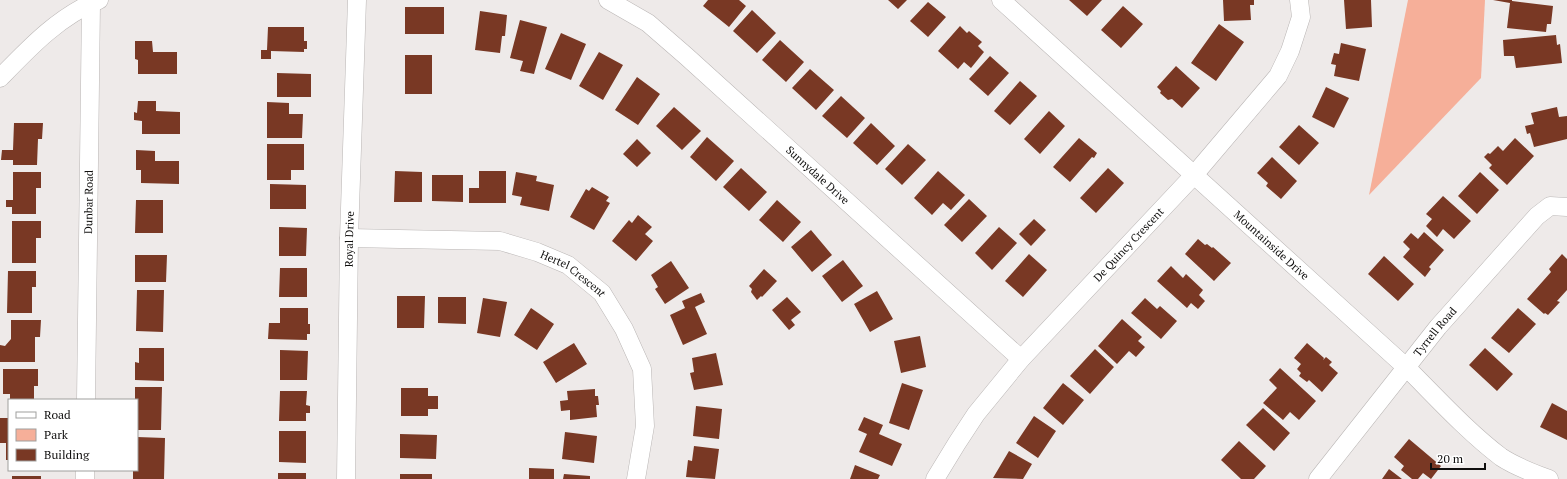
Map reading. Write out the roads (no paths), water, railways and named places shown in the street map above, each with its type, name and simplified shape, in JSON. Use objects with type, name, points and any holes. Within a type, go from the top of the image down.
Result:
[{"type":"street","name":"Royal Drive","points":[[346,479],[348,238],[357,0]]},
{"type":"street","name":"Sunnydale Drive","points":[[608,0],[648,24],[686,56],[1021,359]]},
{"type":"street","name":"Mountainside Drive","points":[[1001,0],[1407,368],[1466,428],[1502,457],[1529,472],[1549,479]]},
{"type":"street","name":"De Quincy Crescent","points":[[935,479],[956,443],[976,414],[1021,359],[1194,175],[1278,76],[1290,50],[1301,17],[1299,0]]},
{"type":"street","points":[[0,78],[38,40],[62,20],[96,2]]},
{"type":"street","name":"Dunbar Road","points":[[86,399],[96,2]]},
{"type":"street","name":"Tyrrell Road","points":[[1318,479],[1438,327],[1537,216],[1550,206],[1567,207]]},
{"type":"street","name":"Hertel Crescent","points":[[348,238],[500,241],[537,252],[568,266],[602,293],[624,329],[642,369],[645,426],[636,479]]}]
